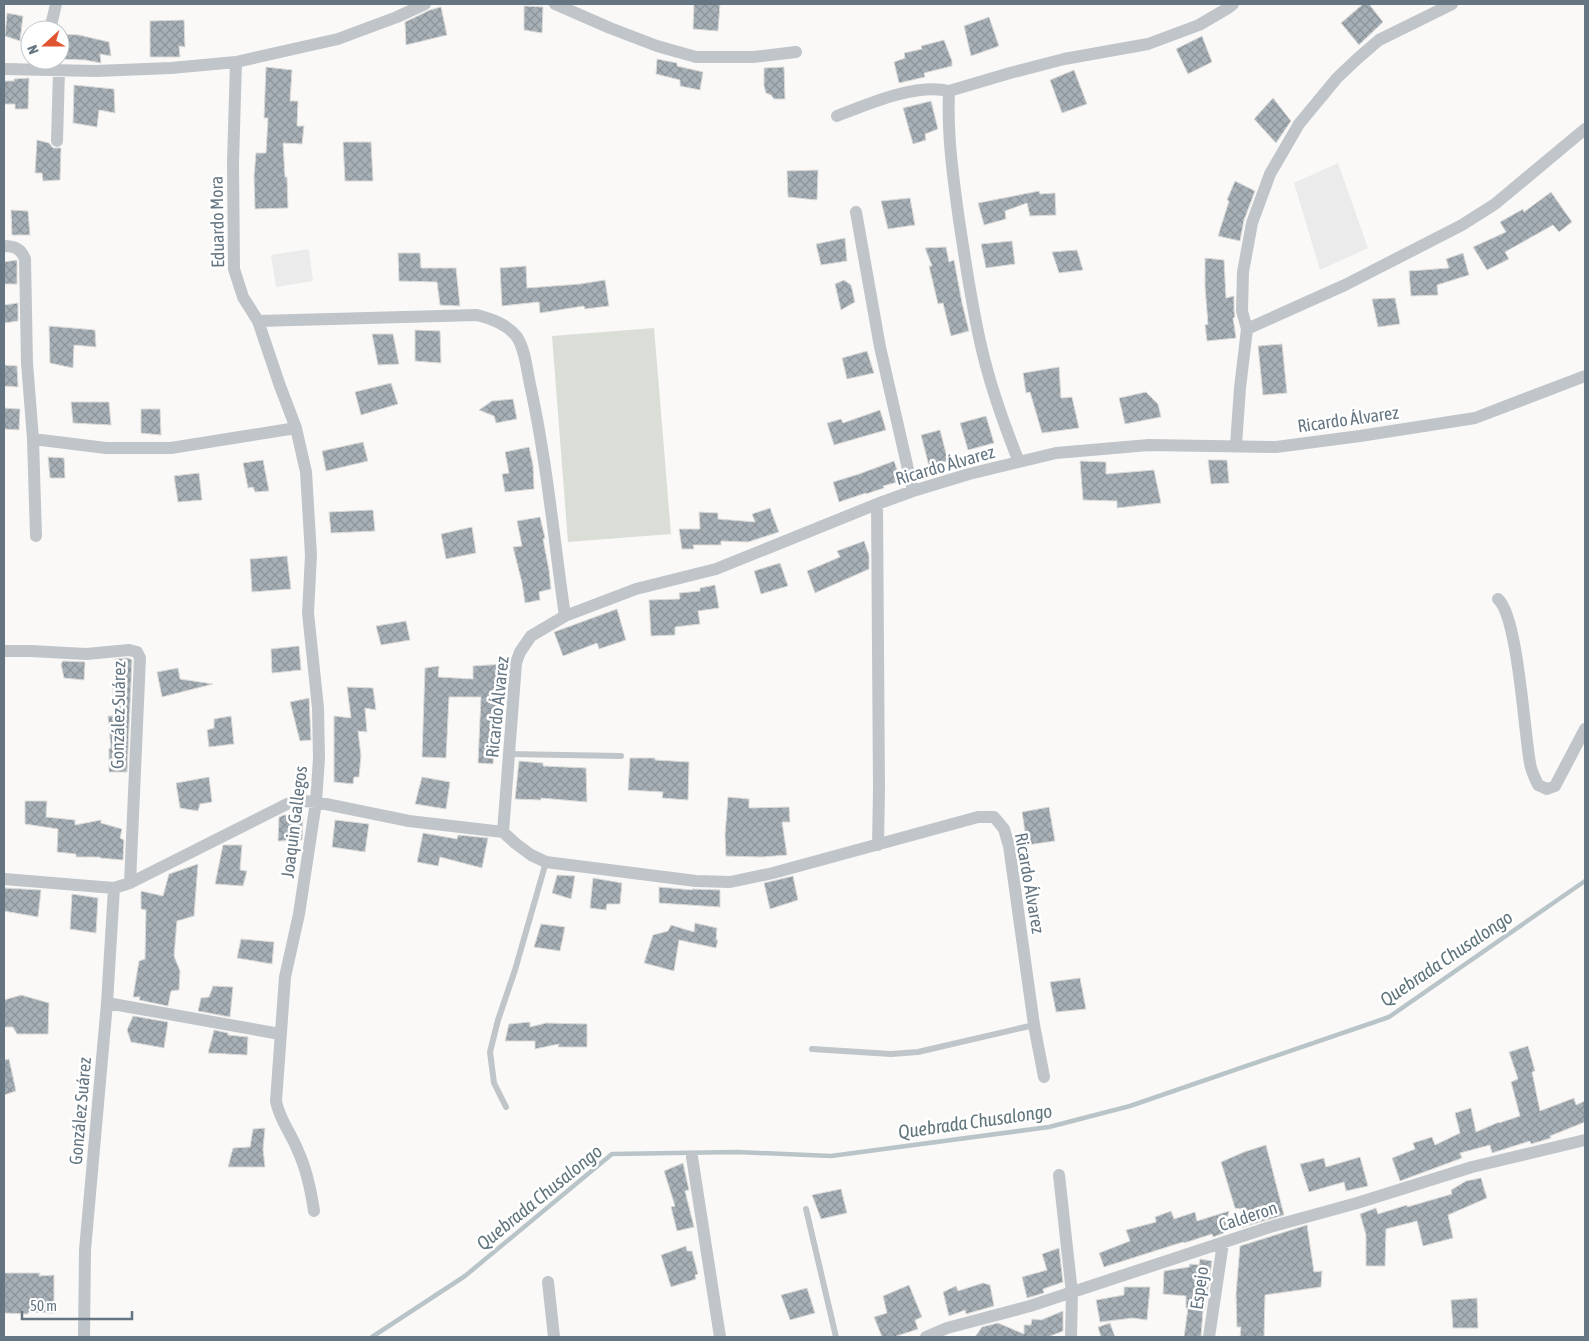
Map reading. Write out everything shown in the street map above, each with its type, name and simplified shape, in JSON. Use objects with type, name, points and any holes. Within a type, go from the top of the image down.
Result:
[{"type":"street","points":[[52,20],[56,4]]},
{"type":"street","points":[[57,141],[59,70],[106,71],[236,62],[338,39],[397,17],[425,4]]},
{"type":"street","points":[[555,4],[656,46],[696,58],[753,57],[796,52]]},
{"type":"street","points":[[837,116],[863,105],[899,95],[941,89],[949,92],[1010,73],[1064,60],[1148,44],[1199,25],[1233,4]]},
{"type":"street","points":[[1236,445],[1246,329],[1242,311],[1243,272],[1252,222],[1270,174],[1299,124],[1337,78],[1379,40],[1452,4]]},
{"type":"street","name":"Eduardo Mora","points":[[236,62],[233,163],[234,269],[243,297],[258,321],[296,428]]},
{"type":"street","points":[[4,69],[20,67]]},
{"type":"street","points":[[949,92],[948,110],[952,168],[972,307],[983,356],[1019,462]]},
{"type":"street","points":[[1246,329],[1346,285],[1462,225],[1496,204],[1585,129]]},
{"type":"street","points":[[856,212],[880,347],[913,491]]},
{"type":"street","points":[[4,246],[12,246],[22,252],[25,259],[27,363],[33,439],[36,536]]},
{"type":"street","points":[[258,321],[478,315],[506,326],[517,338],[523,352],[536,414],[565,616]]},
{"type":"street","name":"Ricardo Álvarez","points":[[1044,1077],[1034,1025],[1009,846],[1004,829],[994,817],[978,817],[773,873],[730,882],[696,881],[546,862],[526,851],[503,832],[516,663],[520,652],[531,636],[565,616],[636,589],[716,569],[877,504],[969,474],[1056,453],[1149,445],[1276,447],[1475,418],[1585,376]]},
{"type":"street","points":[[33,439],[106,448],[171,448],[296,428]]},
{"type":"street","name":"Joaquin Gallegos","points":[[296,428],[306,472],[311,555],[308,613],[318,708],[319,758],[316,802],[299,914],[285,977],[276,1101],[278,1111],[298,1150],[310,1183],[314,1212]]},
{"type":"street","points":[[877,504],[878,845]]},
{"type":"street","points":[[1498,599],[1503,603],[1510,626],[1516,654],[1530,766],[1538,785],[1547,789],[1555,786],[1585,730]]},
{"type":"street","name":"González Suárez","points":[[4,651],[86,654],[129,650],[137,652],[140,658],[130,884]]},
{"type":"street","points":[[4,879],[114,888],[130,884],[291,802],[316,802],[409,821],[503,832]]},
{"type":"street","name":"González Suárez","points":[[84,1337],[85,1250],[108,1003],[114,888]]},
{"type":"street","points":[[108,1003],[280,1034]]},
{"type":"street","name":"Calderon","points":[[926,1337],[948,1333],[1270,1227],[1357,1203],[1472,1167],[1585,1140]]},
{"type":"street","points":[[692,1157],[720,1337]]},
{"type":"street","points":[[1059,1175],[1072,1293],[1071,1337]]},
{"type":"street","name":"Espejo","points":[[1209,1337],[1223,1243]]},
{"type":"street","points":[[548,1282],[554,1337]]},
{"type":"lane","points":[[509,754],[621,756]]},
{"type":"lane","points":[[506,1107],[494,1083],[490,1052],[546,862]]},
{"type":"lane","points":[[812,1050],[891,1054],[918,1052],[1034,1025]]},
{"type":"lane","points":[[806,1210],[836,1337]]},
{"type":"shaded area","points":[[1338,163],[1368,248],[1320,270],[1294,183]]},
{"type":"shaded area","points":[[309,249],[313,281],[276,287],[271,255]]},
{"type":"shaded area","points":[[654,328],[671,534],[568,542],[552,336]]},
{"type":"building","points":[[694,4],[720,4],[718,31],[693,29]]},
{"type":"building","points":[[1363,4],[1369,4],[1383,22],[1359,45],[1341,23]]},
{"type":"building","points":[[524,6],[543,7],[542,33],[524,30]]},
{"type":"building","points":[[441,7],[447,35],[406,45],[405,22]]},
{"type":"building","points":[[7,13],[23,16],[23,20],[20,20],[20,41],[5,36]]},
{"type":"building","points":[[989,17],[999,46],[971,56],[964,26]]},
{"type":"building","points":[[184,20],[185,47],[179,46],[180,57],[150,57],[150,21]]},
{"type":"building","points":[[70,34],[109,42],[111,56],[100,54],[101,63],[70,59]]},
{"type":"building","points":[[1202,36],[1212,62],[1188,74],[1176,49]]},
{"type":"building","points":[[944,40],[952,66],[924,73],[925,77],[899,83],[894,62],[905,58],[904,53],[922,49],[921,46]]},
{"type":"building","points":[[657,59],[677,63],[677,66],[703,72],[700,90],[680,86],[680,80],[656,74]]},
{"type":"building","points":[[266,67],[292,70],[290,101],[298,101],[297,126],[304,126],[302,144],[283,143],[288,208],[255,209],[254,176],[256,153],[266,153],[268,118],[264,118]]},
{"type":"building","points":[[784,67],[785,99],[774,99],[766,93],[764,68]]},
{"type":"building","points":[[1074,70],[1087,104],[1062,113],[1050,80]]},
{"type":"building","points":[[29,78],[28,109],[15,109],[15,104],[4,104],[4,81]]},
{"type":"building","points":[[74,85],[114,89],[115,113],[99,110],[97,127],[73,123]]},
{"type":"building","points":[[1273,98],[1291,121],[1276,143],[1254,119]]},
{"type":"building","points":[[931,101],[938,129],[925,134],[926,140],[913,144],[903,108]]},
{"type":"building","points":[[37,140],[49,143],[53,148],[61,148],[60,180],[43,181],[42,173],[35,173]]},
{"type":"building","points":[[343,142],[371,142],[373,181],[345,181]]},
{"type":"building","points":[[818,170],[817,200],[788,197],[787,171]]},
{"type":"building","points":[[1235,181],[1255,191],[1244,220],[1240,241],[1218,236],[1229,201],[1227,200]]},
{"type":"building","points":[[1039,191],[1040,194],[1055,193],[1056,215],[1030,216],[1027,203],[1005,211],[1006,219],[984,225],[978,203]]},
{"type":"building","points":[[1551,192],[1572,222],[1559,232],[1553,225],[1505,252],[1509,259],[1487,270],[1473,247],[1506,232],[1500,222],[1523,209],[1524,212]]},
{"type":"building","points":[[910,198],[915,225],[888,229],[881,201]]},
{"type":"building","points":[[11,210],[28,211],[30,235],[12,235]]},
{"type":"building","points":[[845,238],[847,261],[821,265],[816,244]]},
{"type":"building","points":[[1012,241],[1015,264],[986,268],[981,244]]},
{"type":"building","points":[[946,247],[949,262],[954,260],[969,331],[951,336],[943,303],[938,304],[929,266],[932,266],[925,248]]},
{"type":"building","points":[[1077,250],[1083,270],[1059,273],[1052,252]]},
{"type":"building","points":[[398,253],[420,253],[421,268],[456,268],[460,306],[440,305],[437,282],[399,281]]},
{"type":"building","points":[[1463,253],[1469,275],[1437,285],[1438,295],[1411,296],[1409,271],[1449,268],[1446,259]]},
{"type":"building","points":[[1205,258],[1224,260],[1226,298],[1234,296],[1235,317],[1233,318],[1236,338],[1207,341],[1205,325],[1208,324]]},
{"type":"building","points":[[17,260],[17,284],[4,284],[4,262]]},
{"type":"building","points":[[526,266],[527,288],[605,280],[609,306],[585,309],[584,306],[540,313],[539,302],[502,306],[500,268]]},
{"type":"building","points":[[844,280],[851,285],[855,302],[841,310],[835,284]]},
{"type":"building","points":[[1395,298],[1400,324],[1378,327],[1372,299]]},
{"type":"building","points":[[18,303],[18,321],[4,323],[4,305]]},
{"type":"building","points":[[49,326],[95,330],[96,347],[74,345],[73,368],[50,363]]},
{"type":"building","points":[[415,330],[440,331],[441,363],[415,361]]},
{"type":"building","points":[[372,334],[393,334],[399,364],[378,365]]},
{"type":"building","points":[[1282,344],[1287,393],[1263,395],[1258,346]]},
{"type":"building","points":[[867,351],[874,373],[847,379],[842,358]]},
{"type":"building","points":[[4,365],[17,366],[18,387],[4,386]]},
{"type":"building","points":[[1059,367],[1061,398],[1072,397],[1079,428],[1042,433],[1030,392],[1026,393],[1023,373]]},
{"type":"building","points":[[391,383],[398,404],[361,415],[355,392]]},
{"type":"building","points":[[1146,392],[1158,404],[1161,417],[1125,424],[1119,398]]},
{"type":"building","points":[[513,399],[517,419],[496,423],[494,416],[479,410],[492,401]]},
{"type":"building","points":[[71,402],[109,402],[111,425],[73,423]]},
{"type":"building","points":[[4,408],[20,409],[19,430],[4,429]]},
{"type":"building","points":[[141,409],[160,409],[161,435],[141,433]]},
{"type":"building","points":[[880,410],[886,430],[834,445],[827,423],[841,419],[843,423]]},
{"type":"building","points":[[986,416],[994,443],[968,450],[960,423]]},
{"type":"building","points":[[940,430],[948,461],[929,466],[921,435]]},
{"type":"building","points":[[363,442],[368,461],[326,471],[322,451]]},
{"type":"building","points":[[529,447],[533,465],[534,489],[505,492],[502,474],[509,473],[505,452]]},
{"type":"building","points":[[48,457],[64,458],[65,478],[50,478]]},
{"type":"building","points":[[263,460],[269,491],[255,492],[253,487],[248,488],[243,463]]},
{"type":"building","points":[[1208,460],[1227,460],[1229,483],[1211,484]]},
{"type":"building","points":[[894,461],[901,481],[839,502],[833,482]]},
{"type":"building","points":[[1080,461],[1106,462],[1106,474],[1154,470],[1161,503],[1117,508],[1117,501],[1083,500]]},
{"type":"building","points":[[199,473],[202,500],[178,502],[174,476]]},
{"type":"building","points":[[770,508],[779,532],[748,542],[721,541],[721,545],[693,545],[694,549],[682,549],[679,529],[700,529],[699,512],[718,513],[718,519],[755,522],[752,514]]},
{"type":"building","points":[[373,510],[375,531],[331,533],[329,512]]},
{"type":"building","points":[[540,517],[545,538],[543,539],[551,589],[539,592],[540,600],[525,603],[513,547],[522,546],[517,521]]},
{"type":"building","points":[[472,527],[476,553],[446,559],[441,534]]},
{"type":"building","points":[[864,541],[869,555],[869,569],[815,593],[807,571],[840,557],[837,551]]},
{"type":"building","points":[[287,556],[291,589],[252,592],[250,559]]},
{"type":"building","points":[[780,563],[788,586],[761,594],[754,571]]},
{"type":"building","points":[[715,585],[719,608],[698,611],[700,624],[675,627],[675,635],[651,636],[649,600],[680,599],[679,593],[700,591],[700,588]]},
{"type":"building","points":[[617,609],[626,640],[599,649],[597,643],[563,656],[554,632]]},
{"type":"building","points":[[406,621],[410,640],[381,645],[376,626]]},
{"type":"building","points":[[299,646],[301,670],[272,673],[271,649]]},
{"type":"building","points":[[128,658],[132,660],[127,772],[109,772],[109,748],[111,749],[108,716],[114,716],[113,687],[116,687],[115,659]]},
{"type":"building","points":[[63,661],[85,662],[84,680],[64,678],[61,664]]},
{"type":"building","points":[[505,664],[501,698],[499,698],[493,764],[478,763],[481,697],[449,697],[446,758],[422,757],[425,668],[439,666],[438,677],[473,679],[473,666]]},
{"type":"building","points":[[178,668],[180,679],[213,684],[162,697],[157,672]]},
{"type":"building","points":[[347,687],[373,688],[376,710],[365,708],[367,732],[358,731],[361,756],[359,777],[354,777],[353,784],[334,782],[334,716],[351,718]]},
{"type":"building","points":[[309,698],[311,740],[300,741],[290,702]]},
{"type":"building","points":[[231,716],[234,744],[209,747],[207,730],[214,728],[214,719]]},
{"type":"building","points":[[630,758],[655,758],[655,760],[689,762],[688,800],[662,798],[663,792],[628,790]]},
{"type":"building","points":[[519,761],[543,763],[543,766],[586,768],[587,802],[541,798],[541,800],[515,799]]},
{"type":"building","points":[[209,777],[212,802],[200,804],[198,811],[180,808],[176,783]]},
{"type":"building","points":[[422,777],[450,782],[446,809],[415,804]]},
{"type":"building","points":[[728,797],[749,799],[749,808],[789,807],[790,822],[782,822],[787,855],[762,857],[726,856],[725,835]]},
{"type":"building","points":[[25,801],[47,801],[46,817],[75,820],[75,825],[101,820],[101,823],[122,829],[120,838],[124,840],[123,860],[100,857],[76,857],[76,854],[57,852],[58,829],[25,824]]},
{"type":"building","points":[[1049,807],[1055,841],[1027,845],[1022,812]]},
{"type":"building","points":[[284,815],[303,816],[302,840],[278,841],[279,817]]},
{"type":"building","points":[[335,820],[369,824],[365,852],[332,847]]},
{"type":"building","points":[[423,833],[457,839],[458,835],[488,838],[482,868],[440,857],[438,866],[417,862]]},
{"type":"building","points":[[223,845],[242,845],[240,870],[247,871],[243,886],[215,884]]},
{"type":"building","points":[[198,864],[194,916],[177,921],[174,956],[180,971],[179,990],[171,991],[168,1006],[139,1000],[140,997],[133,997],[139,961],[145,959],[146,910],[141,909],[141,891],[163,896],[169,874]]},
{"type":"building","points":[[557,875],[575,876],[571,899],[552,893]]},
{"type":"building","points":[[793,876],[798,900],[770,909],[764,883]]},
{"type":"building","points":[[593,878],[622,883],[620,904],[607,904],[606,910],[590,908]]},
{"type":"building","points":[[659,887],[720,890],[720,907],[659,903]]},
{"type":"building","points":[[4,888],[41,890],[38,917],[4,911]]},
{"type":"building","points":[[72,894],[98,898],[96,933],[70,929]]},
{"type":"building","points":[[695,923],[717,928],[716,940],[718,940],[716,948],[679,940],[674,971],[644,963],[653,935],[668,931],[671,925],[694,932]]},
{"type":"building","points":[[541,924],[565,927],[560,951],[534,947]]},
{"type":"building","points":[[241,939],[274,942],[272,964],[237,958]]},
{"type":"building","points":[[1080,978],[1086,1009],[1056,1012],[1050,982]]},
{"type":"building","points":[[213,986],[233,987],[230,1017],[198,1011],[201,998],[209,997]]},
{"type":"building","points":[[21,995],[49,1003],[48,1034],[17,1034],[13,1027],[4,1027],[4,1000]]},
{"type":"building","points":[[133,1016],[168,1022],[164,1048],[131,1042],[127,1030]]},
{"type":"building","points":[[530,1022],[530,1027],[546,1023],[587,1024],[587,1047],[558,1047],[559,1044],[535,1049],[535,1041],[505,1041],[509,1024]]},
{"type":"building","points":[[214,1030],[228,1033],[228,1035],[248,1037],[247,1055],[208,1053]]},
{"type":"building","points":[[1528,1046],[1535,1071],[1532,1072],[1540,1111],[1574,1098],[1576,1105],[1585,1101],[1585,1122],[1550,1136],[1551,1138],[1531,1144],[1530,1141],[1492,1153],[1490,1145],[1460,1153],[1462,1158],[1400,1181],[1392,1158],[1415,1149],[1413,1143],[1432,1137],[1435,1145],[1460,1133],[1455,1113],[1471,1108],[1476,1132],[1499,1122],[1520,1116],[1511,1082],[1518,1079],[1509,1052]]},
{"type":"building","points":[[9,1059],[16,1091],[4,1095],[4,1060]]},
{"type":"building","points":[[265,1128],[263,1149],[265,1167],[228,1167],[233,1148],[250,1147],[253,1129]]},
{"type":"building","points":[[1266,1145],[1284,1215],[1240,1228],[1241,1209],[1235,1208],[1221,1162]]},
{"type":"building","points":[[1360,1157],[1368,1186],[1346,1191],[1344,1182],[1309,1192],[1300,1164],[1324,1158],[1326,1167]]},
{"type":"building","points":[[683,1163],[689,1190],[685,1191],[694,1227],[677,1231],[671,1207],[675,1206],[664,1171]]},
{"type":"building","points":[[1481,1178],[1487,1198],[1448,1215],[1453,1238],[1423,1246],[1417,1221],[1386,1229],[1385,1266],[1366,1266],[1366,1235],[1360,1214],[1376,1208],[1378,1214],[1452,1194],[1451,1190],[1466,1181]]},
{"type":"building","points":[[841,1189],[847,1213],[821,1219],[812,1195]]},
{"type":"building","points":[[1171,1211],[1174,1219],[1195,1212],[1197,1221],[1229,1211],[1224,1233],[1213,1237],[1212,1234],[1183,1242],[1104,1267],[1099,1253],[1130,1241],[1126,1230],[1156,1222],[1155,1217]]},
{"type":"building","points":[[1307,1225],[1314,1272],[1322,1271],[1321,1287],[1265,1295],[1264,1337],[1240,1337],[1241,1327],[1237,1327],[1236,1294],[1240,1246]]},
{"type":"building","points":[[686,1246],[687,1251],[692,1251],[698,1274],[695,1275],[696,1279],[671,1287],[661,1255]]},
{"type":"building","points":[[1059,1248],[1063,1282],[1043,1289],[1044,1293],[1027,1298],[1022,1277],[1047,1270],[1042,1254]]},
{"type":"building","points":[[1200,1259],[1212,1261],[1205,1310],[1203,1310],[1201,1337],[1184,1337],[1188,1308],[1186,1308],[1186,1296],[1163,1294],[1164,1271],[1189,1267],[1190,1264],[1199,1265]]},
{"type":"building","points":[[4,1273],[40,1273],[39,1276],[54,1275],[54,1313],[4,1313]]},
{"type":"building","points":[[983,1283],[990,1285],[994,1306],[966,1314],[965,1310],[949,1316],[943,1292],[956,1286],[958,1291]]},
{"type":"building","points":[[909,1285],[922,1317],[915,1320],[918,1329],[894,1337],[882,1337],[874,1317],[887,1313],[883,1296]]},
{"type":"building","points":[[1124,1287],[1150,1287],[1147,1320],[1133,1318],[1100,1322],[1096,1300],[1124,1295]]},
{"type":"building","points":[[807,1288],[815,1313],[790,1320],[781,1295]]},
{"type":"building","points":[[1477,1298],[1478,1328],[1453,1328],[1451,1300]]},
{"type":"building","points":[[1063,1311],[1063,1331],[1048,1337],[975,1337],[982,1327],[998,1323],[1024,1334],[1024,1325],[1031,1325],[1032,1319],[1041,1320]]},
{"type":"building","points":[[1110,1323],[1115,1337],[1101,1337],[1098,1327]]},
{"type":"waterway","name":"Quebrada Chusalongo","points":[[372,1337],[465,1276],[612,1154],[737,1152],[831,1156],[1049,1127],[1130,1106],[1389,1017],[1585,881]]}]
